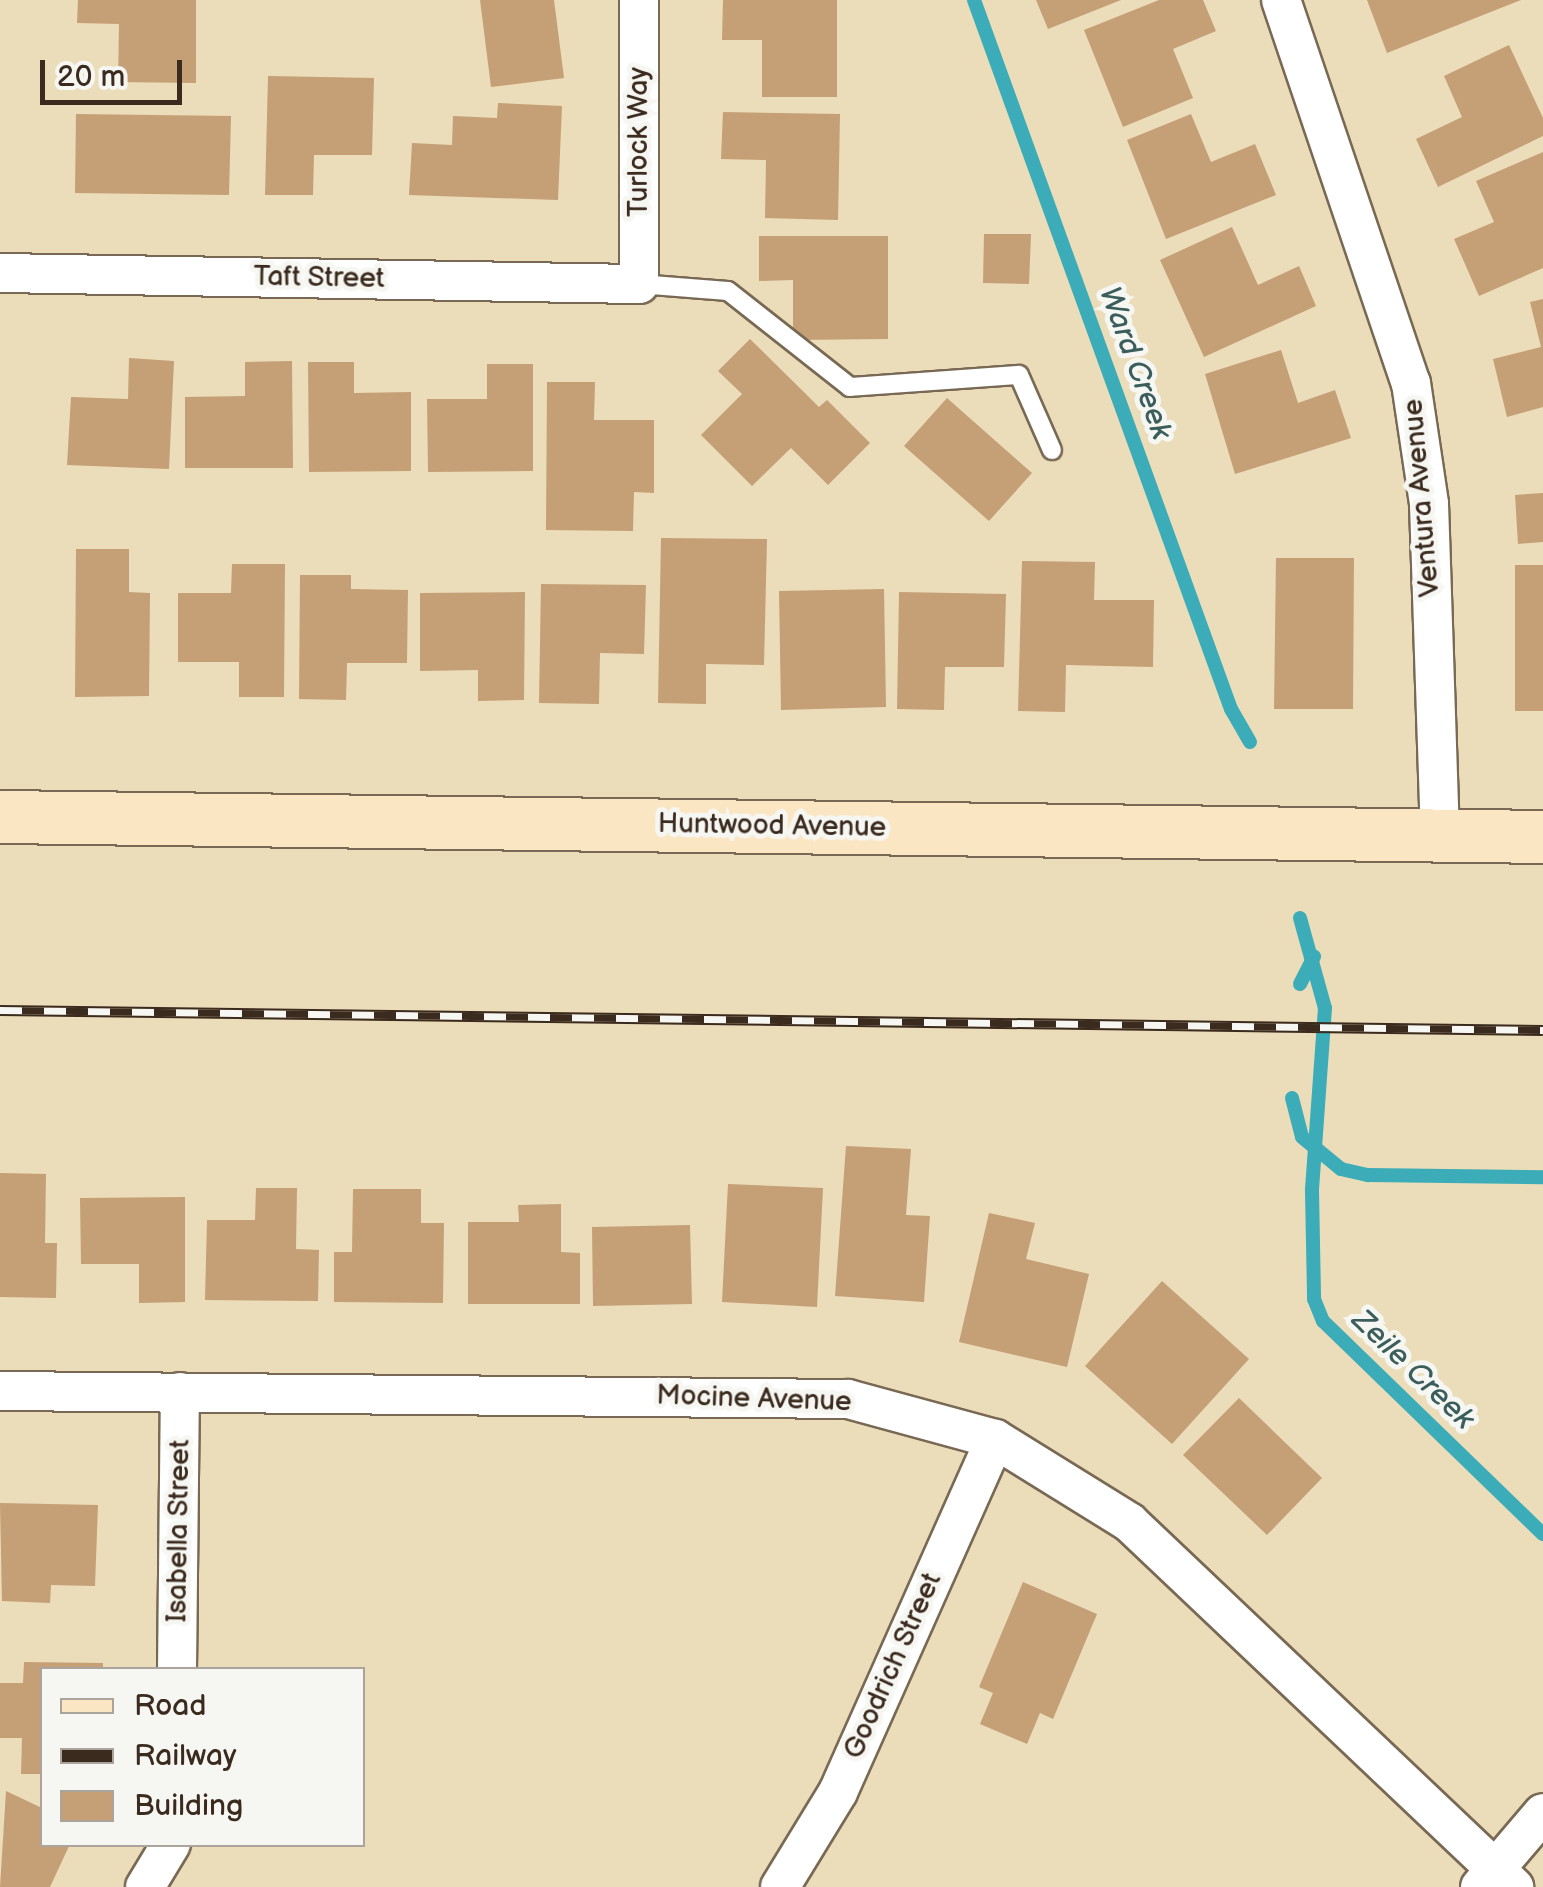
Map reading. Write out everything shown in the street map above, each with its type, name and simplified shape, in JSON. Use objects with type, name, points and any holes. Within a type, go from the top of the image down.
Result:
[{"type":"street","name":"Turlock Way","points":[[639,0],[639,284]]},
{"type":"street","name":"Ventura Avenue","points":[[1282,0],[1411,383],[1429,504],[1440,836]]},
{"type":"street","name":"Taft Street","points":[[0,274],[639,284]]},
{"type":"street","name":"Huntwood Avenue","points":[[0,816],[1543,837]]},
{"type":"street","name":"Mocine Avenue","points":[[0,1391],[848,1398],[995,1439],[1129,1522],[1497,1881]]},
{"type":"street","name":"Isabella Street","points":[[177,1667],[180,1392]]},
{"type":"street","name":"Goodrich Street","points":[[780,1887],[838,1792],[995,1439]]},
{"type":"street","points":[[1497,1881],[1543,1813]]},
{"type":"street","points":[[145,1887],[170,1847]]},
{"type":"lane","points":[[639,284],[728,291],[850,386],[1019,375],[1052,450]]},
{"type":"building","points":[[78,0],[196,0],[196,83],[118,82],[119,24],[77,23]]},
{"type":"building","points":[[480,0],[554,0],[564,78],[491,87]]},
{"type":"building","points":[[723,0],[837,0],[837,97],[762,97],[762,40],[722,40]]},
{"type":"building","points":[[1036,0],[1121,0],[1048,29]]},
{"type":"building","points":[[1159,0],[1203,0],[1216,31],[1173,49],[1193,98],[1123,127],[1084,30]]},
{"type":"building","points":[[1367,0],[1521,0],[1387,53]]},
{"type":"building","points":[[1509,45],[1543,118],[1543,136],[1438,187],[1416,139],[1462,117],[1444,76]]},
{"type":"building","points":[[268,76],[374,78],[372,155],[314,155],[313,195],[265,195]]},
{"type":"building","points":[[498,103],[562,106],[558,200],[409,195],[412,143],[452,145],[453,116],[497,118]]},
{"type":"building","points":[[723,112],[840,114],[838,220],[765,218],[766,160],[721,159]]},
{"type":"building","points":[[76,114],[231,116],[229,195],[75,193]]},
{"type":"building","points":[[1191,114],[1211,162],[1255,144],[1276,195],[1166,239],[1127,140]]},
{"type":"building","points":[[1543,152],[1543,268],[1479,296],[1454,239],[1494,222],[1476,181]]},
{"type":"building","points":[[1232,227],[1258,285],[1299,266],[1316,306],[1204,357],[1160,260]]},
{"type":"building","points":[[984,234],[1031,234],[1029,284],[983,283]]},
{"type":"building","points":[[759,236],[888,236],[888,339],[793,340],[793,280],[759,281]]},
{"type":"building","points":[[1543,299],[1543,407],[1507,417],[1493,359],[1541,347],[1530,302]]},
{"type":"building","points":[[750,339],[819,407],[827,400],[870,443],[828,485],[791,448],[752,486],[701,435],[742,394],[718,371]]},
{"type":"building","points":[[1281,350],[1298,403],[1335,390],[1351,438],[1235,474],[1205,374]]},
{"type":"building","points":[[129,358],[174,361],[169,469],[67,465],[71,397],[128,399]]},
{"type":"building","points":[[292,361],[293,468],[185,468],[185,397],[245,396],[245,362]]},
{"type":"building","points":[[308,362],[354,362],[354,393],[411,392],[411,471],[309,472]]},
{"type":"building","points":[[487,364],[533,364],[533,471],[428,472],[427,399],[487,399]]},
{"type":"building","points":[[547,382],[595,382],[594,420],[654,420],[654,493],[634,492],[633,531],[546,530]]},
{"type":"building","points":[[947,398],[1032,473],[989,521],[904,446]]},
{"type":"building","points":[[1543,493],[1543,542],[1518,544],[1515,495]]},
{"type":"building","points":[[661,538],[767,539],[764,665],[706,664],[706,704],[658,703]]},
{"type":"building","points":[[76,549],[129,549],[129,592],[150,593],[149,696],[75,697]]},
{"type":"building","points":[[1276,558],[1354,558],[1353,709],[1274,709]]},
{"type":"building","points":[[1022,561],[1095,562],[1094,600],[1154,600],[1153,667],[1066,665],[1065,712],[1018,711]]},
{"type":"building","points":[[232,564],[285,564],[284,697],[239,697],[239,662],[178,662],[178,593],[231,593]]},
{"type":"building","points":[[1515,565],[1543,565],[1543,711],[1515,711]]},
{"type":"building","points":[[300,575],[351,575],[351,589],[408,590],[407,663],[347,663],[346,700],[299,699]]},
{"type":"building","points":[[541,584],[646,585],[644,654],[600,653],[599,704],[539,703]]},
{"type":"building","points":[[884,589],[886,707],[781,710],[779,591]]},
{"type":"building","points":[[525,592],[524,700],[478,701],[478,670],[420,671],[420,593]]},
{"type":"building","points":[[899,592],[1006,594],[1004,667],[945,667],[944,710],[897,709]]},
{"type":"building","points":[[846,1146],[911,1149],[906,1215],[930,1216],[924,1302],[835,1296]]},
{"type":"building","points":[[0,1173],[46,1174],[45,1243],[57,1243],[56,1298],[0,1297]]},
{"type":"building","points":[[728,1184],[823,1188],[817,1307],[722,1302]]},
{"type":"building","points":[[256,1188],[297,1188],[296,1249],[319,1250],[318,1301],[205,1300],[207,1220],[255,1220]]},
{"type":"building","points":[[353,1189],[421,1189],[421,1223],[444,1223],[443,1303],[334,1302],[334,1252],[352,1252]]},
{"type":"building","points":[[185,1197],[185,1302],[139,1303],[139,1264],[81,1264],[80,1198]]},
{"type":"building","points":[[561,1204],[561,1252],[580,1253],[580,1304],[468,1304],[468,1222],[519,1222],[518,1205]]},
{"type":"building","points":[[989,1213],[1035,1223],[1026,1259],[1089,1274],[1067,1367],[959,1342]]},
{"type":"building","points":[[690,1225],[692,1304],[593,1306],[592,1227]]},
{"type":"building","points":[[1162,1281],[1249,1359],[1172,1444],[1085,1366]]},
{"type":"building","points":[[1239,1398],[1322,1478],[1267,1535],[1183,1455]]},
{"type":"building","points":[[0,1503],[98,1505],[95,1586],[51,1585],[50,1603],[2,1601]]},
{"type":"building","points":[[1023,1582],[1097,1614],[1053,1719],[1040,1713],[1027,1744],[980,1724],[993,1693],[979,1687]]},
{"type":"building","points":[[24,1662],[103,1663],[103,1667],[40,1667],[40,1774],[21,1774],[22,1738],[0,1738],[0,1683],[23,1683]]},
{"type":"building","points":[[6,1791],[40,1807],[40,1847],[69,1847],[50,1887],[0,1887]]},
{"type":"waterway","name":"Ward Creek","points":[[974,0],[1231,709],[1250,742]]},
{"type":"waterway","name":"Zeile Creek","points":[[1300,918],[1325,1008],[1312,1191],[1314,1299],[1323,1321],[1543,1534]]},
{"type":"waterway","name":"Ward Creek","points":[[1300,984],[1314,956]]},
{"type":"waterway","name":"Ward Creek","points":[[1292,1098],[1302,1137],[1341,1169],[1368,1175],[1543,1177]]},
{"type":"railway","points":[[0,1010],[1543,1030]]}]
